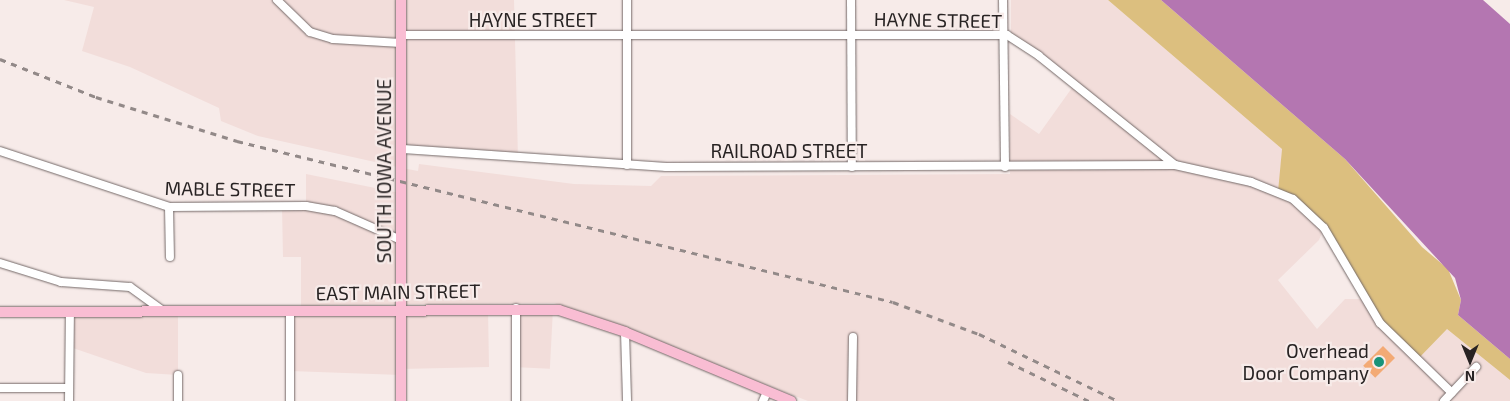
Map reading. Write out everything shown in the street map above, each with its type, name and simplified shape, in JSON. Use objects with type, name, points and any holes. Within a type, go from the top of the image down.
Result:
[{"type":"main road","name":"SOUTH IOWA AVENUE","points":[[401,0],[403,149],[401,240],[404,310],[401,401]]},
{"type":"main road","name":"EAST MAIN STREET","points":[[0,312],[516,308],[558,310],[625,332],[765,396],[790,401]]},
{"type":"street","name":"HAYNE STREET","points":[[277,0],[310,32],[333,39],[1004,35],[1039,56],[1175,165],[1251,182],[1293,199],[1324,228],[1380,323],[1452,393]]},
{"type":"street","points":[[627,0],[627,165]]},
{"type":"street","points":[[851,0],[852,167]]},
{"type":"street","points":[[1004,0],[1005,168]]},
{"type":"street","name":"RAILROAD STREET","points":[[403,149],[627,165],[1005,168],[1175,165]]},
{"type":"street","name":"MABLE STREET","points":[[0,151],[170,207],[306,206],[334,211],[401,240]]},
{"type":"street","points":[[170,207],[170,257]]},
{"type":"street","points":[[0,263],[62,282],[130,287],[163,311]]},
{"type":"street","points":[[516,308],[516,401]]},
{"type":"street","points":[[290,310],[290,401]]},
{"type":"street","points":[[69,401],[70,312]]},
{"type":"street","points":[[625,332],[627,401]]},
{"type":"street","points":[[852,401],[853,337]]},
{"type":"street","points":[[1444,401],[1476,367]]},
{"type":"street","points":[[178,374],[178,401]]},
{"type":"street","points":[[0,388],[69,388]]},
{"type":"shaded area","points":[[64,0],[514,0],[518,158],[403,149],[402,168],[258,136],[221,121],[219,108],[130,67],[82,51],[94,7]]},
{"type":"shaded area","points":[[1011,0],[1108,0],[1282,149],[1279,192],[1324,228],[1319,240],[1278,280],[1317,329],[1345,299],[1367,299],[1447,329],[1510,380],[1510,401],[808,401],[554,303],[320,305],[320,310],[488,309],[489,367],[401,369],[401,375],[290,371],[290,310],[301,310],[301,257],[283,257],[282,207],[306,206],[306,174],[400,193],[402,168],[418,171],[419,164],[574,184],[651,186],[661,176],[1010,174],[1010,114],[1039,134],[1074,85],[1011,38]]},
{"type":"shaded area","points":[[1108,0],[1161,0],[1345,159],[1422,247],[1448,269],[1461,300],[1458,315],[1510,359],[1510,380],[1447,329],[1417,360],[1380,323],[1324,228],[1278,192],[1282,149]]},
{"type":"shaded area","points":[[1161,0],[1483,0],[1510,24],[1510,359],[1458,315],[1461,300],[1455,278],[1345,159]]},
{"type":"shaded area","points":[[516,308],[553,310],[550,369],[513,367]]},
{"type":"shaded area","points":[[178,311],[178,375],[146,373],[70,347],[70,312]]},
{"type":"building","name":"Overhead Door Company","points":[[1383,346],[1395,358],[1375,378],[1363,366]]},
{"type":"railway","points":[[0,59],[96,97],[237,141],[893,302],[979,334],[1118,401]]},
{"type":"railway","points":[[1008,362],[1089,401]]},
{"type":"place","name":"Overhead Door Company","points":[[1379,362]]}]
